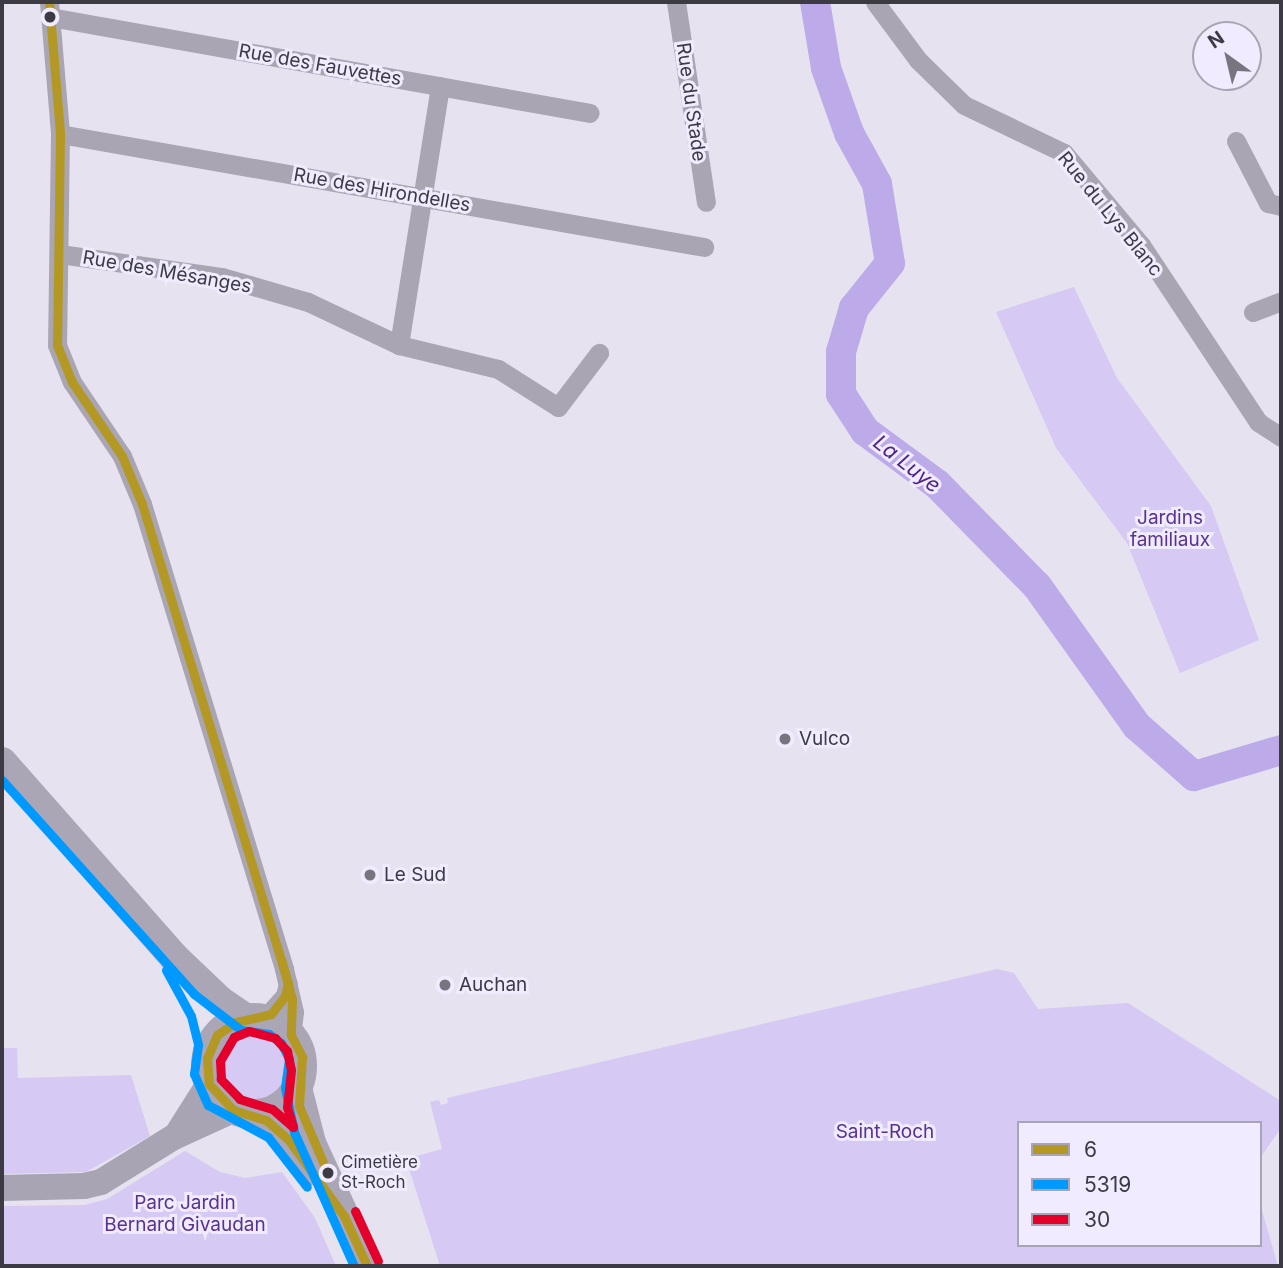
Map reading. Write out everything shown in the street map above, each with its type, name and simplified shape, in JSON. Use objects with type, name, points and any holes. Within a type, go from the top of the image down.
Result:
[{"type":"main road","points":[[2,762],[174,957],[220,1001],[291,1035],[302,1057],[298,1088],[309,1135],[367,1266]]},
{"type":"main road","points":[[174,957],[203,1012],[211,1045],[206,1071],[209,1084],[244,1113],[288,1139],[344,1216]]},
{"type":"main road","points":[[211,1045],[226,1027],[256,1019]]},
{"type":"main road","points":[[244,1113],[280,1108],[298,1088]]},
{"type":"street","name":"Rue du Stade","points":[[676,2],[706,202]]},
{"type":"street","name":"Rue du Lys Blanc","points":[[875,2],[918,60],[964,105],[1064,153],[1141,245],[1258,422],[1281,437]]},
{"type":"street","name":"Rue des Fauvettes","points":[[50,9],[590,113]]},
{"type":"street","points":[[50,9],[60,134],[60,254],[56,318],[60,355],[72,382],[122,456],[142,504],[288,983],[294,1012],[291,1035]]},
{"type":"street","points":[[399,345],[440,86]]},
{"type":"street","name":"Rue des Hirondelles","points":[[60,134],[704,247]]},
{"type":"street","points":[[1236,141],[1268,203],[1281,206]]},
{"type":"street","name":"Rue des Mésanges","points":[[60,254],[222,278],[308,302],[399,345],[498,369],[558,407],[599,353]]},
{"type":"street","points":[[1253,312],[1281,301]]},
{"type":"street","points":[[256,1019],[285,996],[288,983]]},
{"type":"street","points":[[174,1137],[209,1084]]},
{"type":"street","points":[[2,1188],[84,1186],[115,1174],[174,1137],[244,1113]]},
{"type":"green space","name":"Jardins familiaux","points":[[1074,287],[1117,378],[1211,506],[1259,640],[1180,673],[1127,543],[1056,448],[996,312]]},
{"type":"green space","name":"Saint-Roch","points":[[997,969],[1014,973],[1038,1009],[1128,1003],[1281,1101],[1281,1128],[1262,1155],[1262,1121],[1017,1121],[1017,1247],[1262,1247],[1262,1211],[1278,1266],[440,1266],[406,1159],[442,1149],[430,1102],[439,1100],[441,1105],[448,1103],[447,1098]]},
{"type":"green space","points":[[253,1031],[273,1037],[283,1047],[289,1067],[283,1087],[273,1097],[253,1103],[233,1097],[223,1087],[217,1067],[223,1047],[233,1037]]},
{"type":"green space","points":[[2,1048],[17,1048],[18,1078],[131,1075],[150,1136],[86,1172],[2,1174]]},
{"type":"green space","name":"Parc Jardin Bernard Givaudan","points":[[185,1151],[220,1172],[245,1178],[282,1172],[315,1218],[336,1266],[2,1266],[2,1206],[85,1205],[107,1199]]},
{"type":"waterway","name":"La Luye","points":[[815,2],[826,68],[849,133],[877,184],[890,263],[854,308],[841,352],[841,394],[865,431],[937,484],[1037,586],[1137,726],[1194,776],[1281,750]]},
{"type":"transit line","name":"6","points":[[49,2],[60,134],[57,345],[72,382],[122,456],[142,504],[288,983],[285,996],[271,1014],[236,1022],[217,1035],[207,1058],[209,1084],[233,1110],[266,1120],[288,1139],[344,1216],[367,1266]]},
{"type":"transit line","name":"5319","points":[[2,780],[194,994],[241,1030],[269,1034],[281,1043],[289,1059],[285,1088],[294,1132],[354,1266]]},
{"type":"transit line","name":"6","points":[[281,959],[292,999],[291,1035],[302,1057],[299,1106],[328,1174]]},
{"type":"transit line","name":"5319","points":[[166,970],[191,1016],[198,1045],[194,1074],[208,1105],[268,1137],[307,1187]]},
{"type":"transit line","name":"30","points":[[249,1031],[275,1038],[287,1051],[291,1070],[287,1107],[293,1127],[272,1109],[240,1099],[221,1079],[220,1061],[234,1037],[249,1031]]},
{"type":"transit line","name":"30","points":[[355,1211],[378,1261]]},
{"type":"place","name":"Vulco","points":[[785,739]]},
{"type":"place","name":"Le Sud","points":[[370,875]]},
{"type":"place","name":"Auchan","points":[[445,985]]},
{"type":"place","name":"Cimetière St-Roch","points":[[328,1173]]}]
